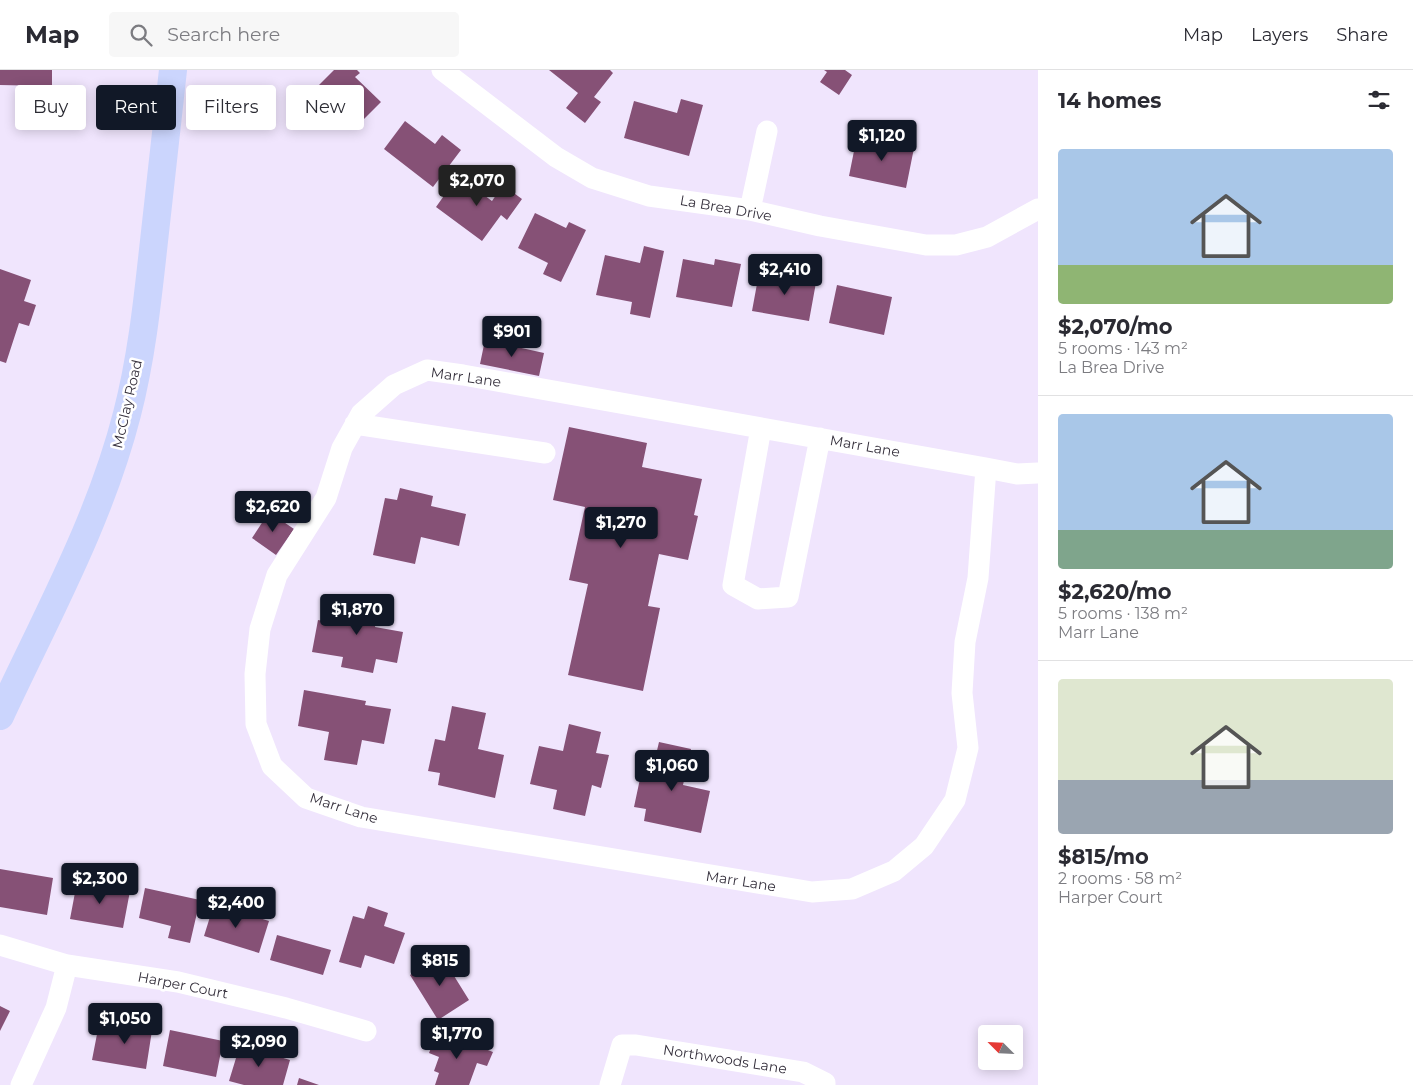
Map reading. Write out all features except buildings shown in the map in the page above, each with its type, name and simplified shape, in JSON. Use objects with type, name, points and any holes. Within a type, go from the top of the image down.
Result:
[{"type":"main road","name":"McClay Road","points":[[0,716],[69,572],[91,521],[113,463],[127,413],[139,359],[150,278],[173,70]]},
{"type":"street","name":"La Brea Drive","points":[[442,70],[556,157],[592,178],[649,196],[750,210],[820,226],[926,245],[956,245],[987,237],[1038,209]]},
{"type":"street","points":[[750,210],[767,132]]},
{"type":"street","name":"Marr Lane","points":[[986,468],[978,578],[965,642],[962,684],[968,748],[954,800],[924,846],[894,871],[852,889],[812,892],[361,817],[306,798],[272,766],[256,724],[255,674],[260,629],[277,575],[326,498],[342,448],[361,414],[394,385],[427,370],[464,375],[820,438],[986,468],[1017,474],[1038,473]]},
{"type":"street","points":[[355,424],[545,453]]},
{"type":"street","points":[[761,428],[732,585],[758,599],[788,597],[820,438]]},
{"type":"street","name":"Harper Court","points":[[0,945],[67,965],[178,982],[286,1008],[366,1031]]},
{"type":"street","points":[[21,1085],[56,1008],[67,965]]},
{"type":"street","name":"Northwoods Lane","points":[[610,1085],[622,1045],[636,1045],[803,1072],[825,1085]]}]
